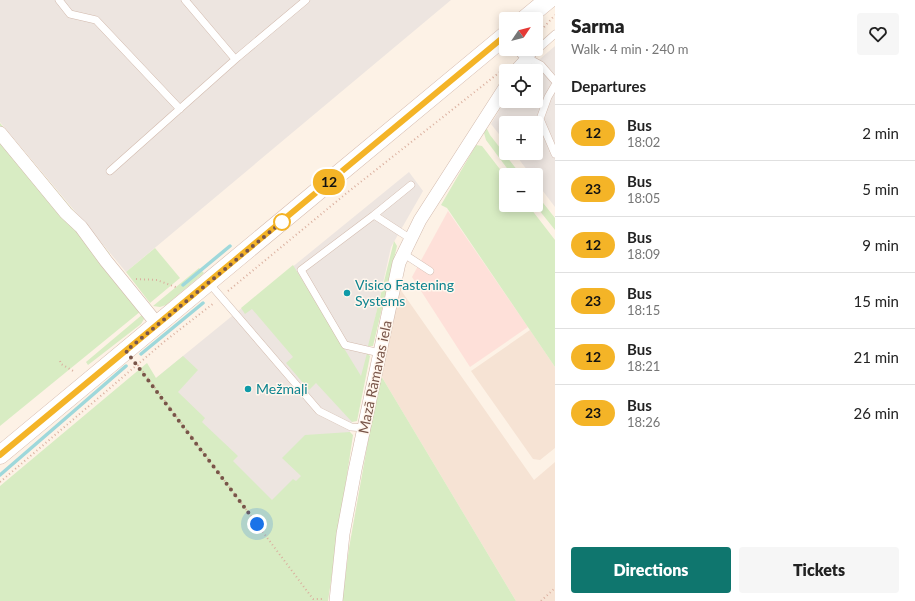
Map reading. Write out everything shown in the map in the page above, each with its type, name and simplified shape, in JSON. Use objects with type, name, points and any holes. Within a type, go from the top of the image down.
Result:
[{"type":"main road","points":[[533,12],[548,0]]},
{"type":"main road","points":[[0,455],[132,358],[158,325],[499,41]]},
{"type":"street","name":"Mazā Rāmavas iela","points":[[336,601],[343,534],[399,264],[424,214],[499,97]]},
{"type":"street","points":[[0,133],[66,213],[81,227],[106,261],[158,325]]},
{"type":"lane","points":[[59,0],[70,14],[96,20],[180,109]]},
{"type":"lane","points":[[185,0],[235,59]]},
{"type":"lane","points":[[110,171],[235,59],[306,0]]},
{"type":"lane","points":[[543,41],[555,34]]},
{"type":"lane","points":[[528,56],[541,65],[555,81]]},
{"type":"lane","points":[[555,85],[548,97],[540,119],[555,154]]},
{"type":"lane","points":[[380,353],[345,344],[301,270],[411,185]]},
{"type":"lane","points":[[374,215],[411,239]]},
{"type":"lane","points":[[404,254],[430,271]]},
{"type":"lane","points":[[202,289],[221,297],[319,411],[350,427],[364,428]]},
{"type":"path","points":[[543,28],[555,15]]},
{"type":"path","points":[[0,482],[132,358],[221,297],[519,56]]},
{"type":"path","points":[[286,235],[290,240]]},
{"type":"path","points":[[123,281],[157,280],[202,289]]},
{"type":"path","points":[[132,358],[313,598]]},
{"type":"path","points":[[60,361],[61,364],[72,371]]},
{"type":"path","points":[[541,601],[555,588]]},
{"type":"shaded area","points":[[0,0],[451,0],[126,272],[0,122]]},
{"type":"shaded area","points":[[555,46],[555,207],[543,191],[543,168],[526,168],[519,160],[543,160],[543,116],[499,116],[499,134],[491,124],[501,108],[543,108],[543,64],[534,64]]},
{"type":"shaded area","points":[[409,172],[423,191],[391,247],[350,432],[324,595],[156,378]]},
{"type":"shaded area","points":[[448,211],[528,327],[470,367],[412,277]]},
{"type":"shaded area","points":[[400,289],[534,480],[555,462],[555,601],[516,601],[380,374]]},
{"type":"shaded area","points":[[530,330],[555,367],[555,448],[540,460],[533,459],[471,371]]},
{"type":"green space","points":[[0,123],[110,254],[101,261],[141,311],[0,426]]},
{"type":"green space","points":[[486,127],[499,147],[499,158],[486,140],[484,133]]},
{"type":"green space","points":[[476,145],[482,146],[499,168],[499,212],[533,212],[555,240],[555,367],[447,208],[441,205]]},
{"type":"green space","points":[[501,160],[509,160],[516,168],[507,168]]},
{"type":"green space","points":[[543,203],[555,218],[555,230],[541,212],[543,212]]},
{"type":"green space","points":[[394,241],[397,246],[373,346],[368,346]]},
{"type":"green space","points":[[155,248],[180,278],[150,303],[126,272]]},
{"type":"green space","points":[[293,265],[361,376],[367,353],[370,356],[357,421],[352,422],[316,383],[309,390],[286,363],[293,357],[252,309],[245,314],[241,308]]},
{"type":"green space","points":[[199,268],[204,273],[166,305],[160,307],[153,306]]},
{"type":"green space","points":[[143,314],[144,319],[141,324],[88,365],[86,362]]},
{"type":"green space","points":[[183,356],[198,370],[178,392],[205,418],[202,422],[238,456],[233,461],[272,500],[293,479],[296,481],[301,476],[282,458],[305,435],[350,432],[353,435],[328,601],[0,601],[0,486],[147,363],[156,378]]},
{"type":"green space","points":[[380,374],[516,601],[342,601],[349,548]]},
{"type":"waterway","points":[[183,285],[230,246]]},
{"type":"waterway","points":[[141,354],[203,303]]},
{"type":"waterway","points":[[0,475],[126,366]]},
{"type":"bus line","name":"12","points":[[0,455],[196,294],[499,41]]},
{"type":"place","name":"Visico Fastening Systems","points":[[347,293]]},
{"type":"place","name":"Mežmaļi","points":[[248,389]]},
{"type":"route","points":[[257,524],[126,351],[282,222]]}]
